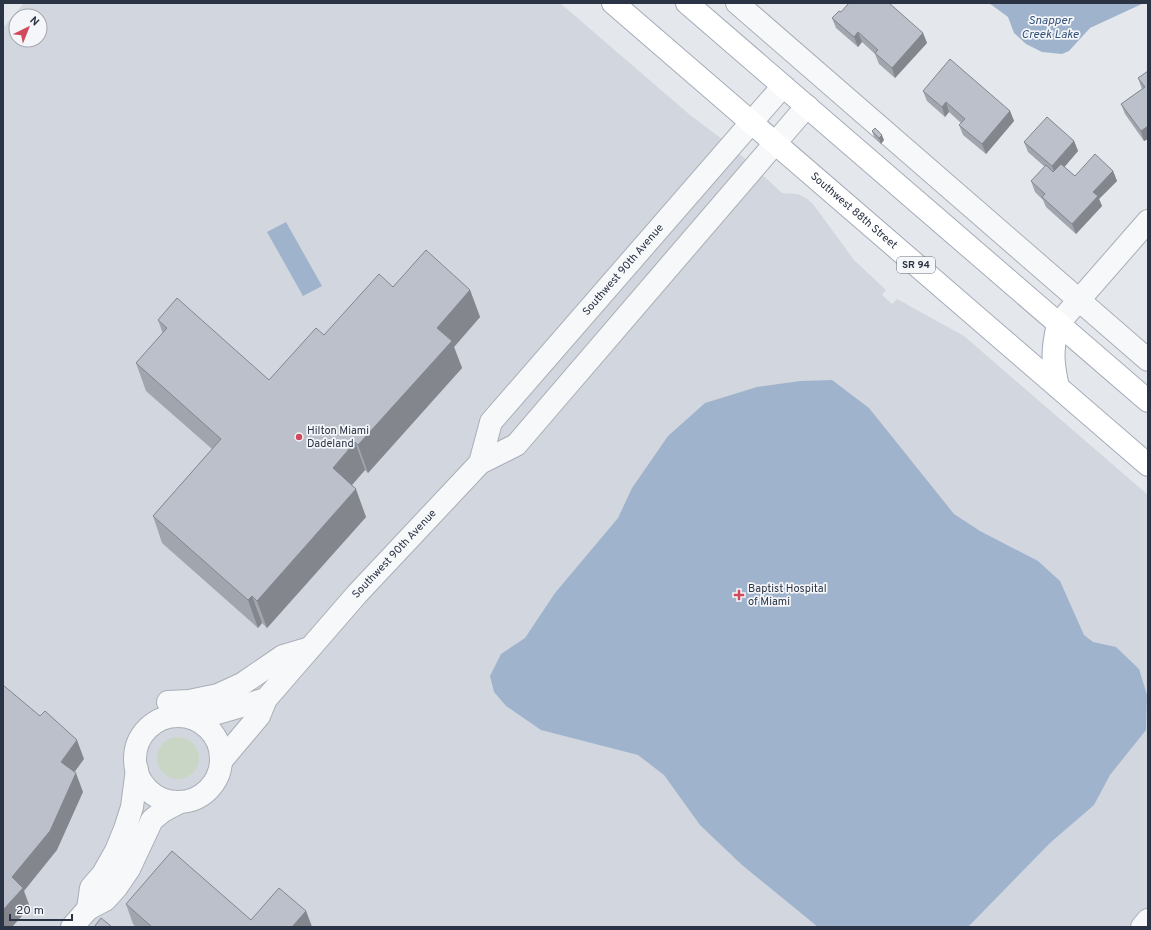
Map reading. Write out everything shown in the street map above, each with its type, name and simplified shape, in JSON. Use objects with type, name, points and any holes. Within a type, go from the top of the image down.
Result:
[{"type":"main road","name":"Southwest 88th Street","points":[[613,3],[1148,465]]},
{"type":"main road","points":[[687,3],[1148,401]]},
{"type":"main road","points":[[1058,324],[1053,347],[1052,365],[1058,387]]},
{"type":"street","points":[[737,3],[1080,299],[1148,360]]},
{"type":"street","name":"Southwest 90th Avenue","points":[[480,463],[491,422],[783,86]]},
{"type":"street","name":"Southwest 90th Avenue","points":[[221,761],[258,716],[266,699],[404,542],[480,463],[516,445],[806,106]]},
{"type":"street","points":[[1058,324],[1148,221]]},
{"type":"street","points":[[168,702],[189,701],[218,695],[242,684],[284,656],[311,648]]},
{"type":"street","points":[[180,802],[166,800],[153,793],[143,782],[137,769],[135,758],[137,746],[148,728],[156,721],[166,717],[176,716],[193,718],[207,716],[266,699]]},
{"type":"street","points":[[72,927],[88,909],[105,900],[116,888],[129,869],[152,820],[163,811],[180,802],[194,798],[206,792],[215,781],[221,761],[217,740],[211,731],[193,718]]},
{"type":"street","points":[[88,909],[92,888],[104,874],[116,851],[132,807],[137,769]]},
{"type":"street","points":[[1142,927],[1148,920]]},
{"type":"shaded area","points":[[24,3],[560,3],[690,115],[730,145],[782,193],[798,194],[813,204],[854,260],[886,290],[882,295],[892,304],[897,299],[964,336],[1148,495],[1148,927],[3,927],[3,28],[8,22],[8,48],[48,48],[48,8],[20,8]]},
{"type":"green space","points":[[174,737],[182,737],[193,743],[199,754],[199,762],[193,773],[182,779],[174,779],[163,773],[157,762],[157,754],[163,743]]},
{"type":"water","name":"Snapper Creek Lake","points":[[989,3],[1144,3],[1090,28],[1069,51],[1062,54],[1042,52],[1026,44],[1014,33],[1008,17]]},
{"type":"water","points":[[286,222],[322,286],[303,296],[267,232]]},
{"type":"water","points":[[832,380],[869,408],[954,514],[980,531],[1038,561],[1060,581],[1084,635],[1093,642],[1116,647],[1139,669],[1147,695],[1146,730],[1110,775],[1094,805],[1050,843],[968,927],[818,927],[742,865],[700,825],[664,775],[638,755],[541,730],[506,706],[494,692],[490,676],[501,654],[525,638],[555,593],[618,518],[632,488],[668,436],[705,403],[757,387],[800,381]]},
{"type":"building","points":[[849,3],[889,3],[923,33],[892,68],[875,53],[878,50],[858,32],[854,37],[832,18],[839,11],[841,12]]},
{"type":"building","points":[[950,59],[1010,111],[982,144],[959,125],[965,119],[946,102],[942,107],[923,91]]},
{"type":"building","points":[[1148,71],[1148,126],[1141,131],[1121,104],[1145,87],[1138,78]]},
{"type":"building","points":[[1047,117],[1074,141],[1052,166],[1024,142]]},
{"type":"building","points":[[875,128],[882,135],[879,138],[872,131]]},
{"type":"building","points":[[1095,154],[1113,171],[1093,192],[1098,196],[1072,224],[1042,197],[1045,194],[1031,181],[1046,165],[1053,172],[1061,164],[1075,176]]},
{"type":"building","name":"Hilton Miami Dadeland","points":[[426,250],[470,290],[437,328],[452,341],[358,445],[355,442],[333,468],[356,489],[257,601],[252,596],[248,600],[153,516],[221,439],[136,363],[167,328],[158,320],[177,298],[269,380],[316,328],[324,335],[379,274],[393,287]]},
{"type":"building","points":[[3,685],[40,716],[45,711],[77,740],[61,762],[76,773],[50,831],[12,877],[23,888],[3,910]]},
{"type":"building","points":[[172,851],[251,920],[279,888],[306,911],[292,927],[152,927],[126,904]]},
{"type":"building","points":[[101,918],[112,927],[94,927]]},
{"type":"place","name":"Hilton Miami Dadeland","points":[[299,437]]},
{"type":"place","name":"Baptist Hospital of Miami","points":[[739,595]]}]
